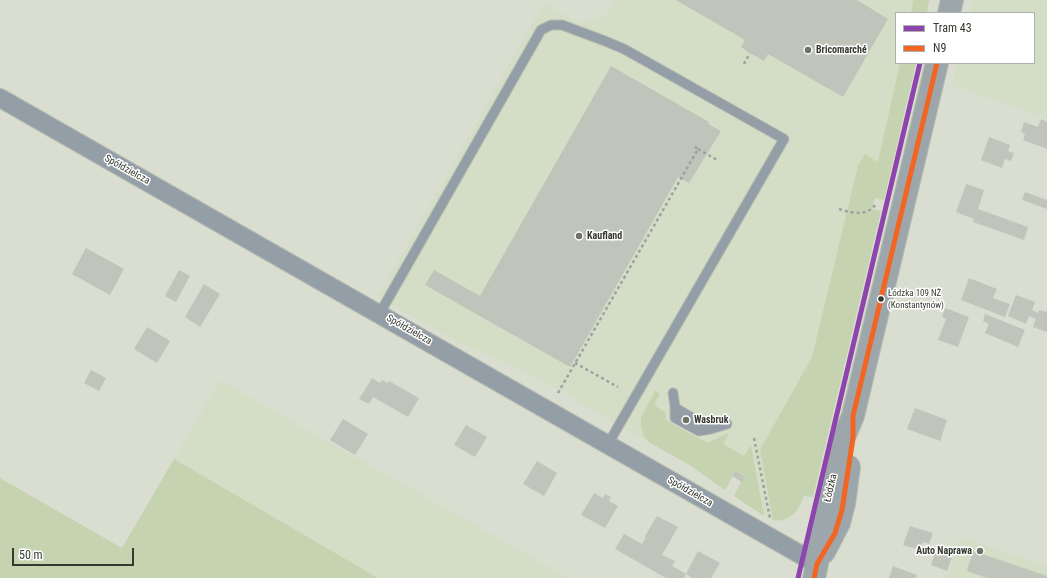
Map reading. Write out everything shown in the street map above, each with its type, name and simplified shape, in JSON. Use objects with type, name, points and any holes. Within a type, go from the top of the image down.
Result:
[{"type":"main road","points":[[949,12],[952,0]]},
{"type":"main road","name":"Łódzka","points":[[816,571],[835,533],[842,510],[853,438],[853,416],[937,64]]},
{"type":"street","name":"Spółdzielcza","points":[[0,98],[380,313],[778,542],[816,571]]},
{"type":"lane","points":[[380,313],[541,30],[550,25],[562,26],[624,49],[784,139],[608,444]]},
{"type":"lane","points":[[673,393],[676,409],[711,429],[728,424]]},
{"type":"path","points":[[744,64],[750,53]]},
{"type":"path","points":[[558,393],[696,148],[717,160]]},
{"type":"path","points":[[839,209],[858,213],[866,212],[874,208],[876,204]]},
{"type":"path","points":[[575,363],[618,387]]},
{"type":"path","points":[[754,438],[770,522]]},
{"type":"shaded area","points":[[614,0],[913,0],[911,12],[895,12],[895,64],[900,64],[806,496],[803,497],[797,510],[791,517],[784,520],[775,521],[764,516],[734,496],[744,477],[736,471],[725,490],[691,466],[531,374],[457,342],[378,297],[544,3],[578,23],[605,16]]},
{"type":"shaded area","points":[[913,0],[929,0],[927,12],[911,12]]},
{"type":"shaded area","points":[[973,0],[1047,0],[1047,118],[952,85],[957,64],[1035,64],[1035,12],[970,12]]},
{"type":"shaded area","points":[[900,64],[916,64],[884,200],[875,198],[872,209],[881,211],[813,497],[804,496],[797,509],[789,517],[782,520],[773,520],[760,450],[812,357],[858,166],[865,154],[878,162]]},
{"type":"shaded area","points":[[924,64],[928,64],[895,200],[892,202]]},
{"type":"shaded area","points":[[889,213],[892,216],[823,500],[820,499]]},
{"type":"shaded area","points":[[220,380],[568,578],[378,578],[174,459]]},
{"type":"shaded area","points":[[655,391],[660,394],[654,405],[665,412],[666,420],[707,443],[729,433],[723,444],[744,456],[751,445],[764,516],[734,496],[744,476],[735,472],[725,490],[691,466],[649,442],[644,436],[641,427],[641,418]]},
{"type":"shaded area","points":[[174,459],[378,578],[0,578],[0,478],[122,548]]},
{"type":"shaded area","name":"Auto Naprawa","points":[[960,537],[1047,566],[1047,578],[947,578]]},
{"type":"building","name":"Bricomarché","points":[[676,0],[857,0],[888,19],[843,97],[768,54],[764,61],[750,53],[741,47],[745,40]]},
{"type":"building","name":"Kaufland","points":[[611,66],[709,122],[708,124],[721,131],[689,183],[678,177],[570,367],[425,285],[434,270],[480,296]]},
{"type":"building","points":[[1041,119],[1047,122],[1047,149],[1023,140],[1025,134],[1021,132],[1024,122],[1038,127]]},
{"type":"building","points":[[989,137],[1010,145],[1008,151],[1014,153],[1011,161],[1005,159],[1002,168],[981,160]]},
{"type":"building","points":[[966,184],[984,190],[978,209],[1028,227],[1024,240],[973,222],[974,219],[956,212]]},
{"type":"building","points":[[1025,192],[1047,200],[1047,209],[1022,200]]},
{"type":"building","points":[[86,248],[124,269],[110,295],[72,274]]},
{"type":"building","points":[[179,270],[190,276],[176,302],[165,296]]},
{"type":"building","points":[[969,278],[997,289],[993,298],[1010,304],[1005,317],[961,300]]},
{"type":"building","points":[[204,284],[220,294],[200,327],[185,317]]},
{"type":"building","points":[[1016,295],[1035,302],[1032,310],[1038,313],[1039,310],[1046,312],[1047,309],[1047,332],[1033,327],[1036,319],[1029,316],[1026,324],[1008,316]]},
{"type":"building","points":[[945,308],[969,317],[958,347],[938,340],[946,319],[942,317]]},
{"type":"building","points":[[985,314],[1025,330],[1018,347],[985,333],[989,324],[983,321]]},
{"type":"building","points":[[147,327],[170,341],[157,363],[134,349]]},
{"type":"building","points":[[91,370],[106,378],[99,391],[84,383]]},
{"type":"building","points":[[372,378],[380,383],[382,380],[388,383],[389,381],[419,398],[408,417],[373,397],[369,404],[359,399]]},
{"type":"building","points":[[915,408],[947,420],[940,441],[907,429]]},
{"type":"building","points":[[343,419],[368,434],[355,455],[330,440]]},
{"type":"building","points":[[466,425],[487,437],[475,457],[454,445]]},
{"type":"building","points":[[537,461],[557,473],[544,496],[523,484]]},
{"type":"building","points":[[735,471],[744,476],[742,482],[732,476]]},
{"type":"building","points":[[594,493],[603,498],[605,494],[611,497],[609,501],[618,506],[605,528],[581,515]]},
{"type":"building","points":[[657,516],[678,527],[662,555],[675,561],[672,566],[686,574],[684,578],[666,578],[615,549],[624,534],[642,544]]},
{"type":"building","points":[[910,526],[933,533],[929,544],[923,542],[920,550],[903,545]]},
{"type":"building","points":[[698,551],[720,563],[711,578],[692,578],[686,574]]},
{"type":"building","points":[[936,551],[952,557],[947,571],[931,565]]},
{"type":"building","points":[[973,551],[1047,576],[1047,578],[987,578],[967,571]]},
{"type":"building","points":[[893,566],[917,575],[916,578],[889,578]]},
{"type":"tram line","name":"43","points":[[798,578],[920,64]]},
{"type":"transit line","name":"N9","points":[[814,578],[817,564],[835,533],[842,510],[853,438],[853,416],[937,64]]},
{"type":"place","name":"Bricomarché","points":[[808,50]]},
{"type":"place","name":"Kaufland","points":[[579,236]]},
{"type":"place","name":"Łódzka 109 NŻ (Konstantynów)","points":[[881,299]]},
{"type":"place","name":"Wasbruk","points":[[686,420]]},
{"type":"place","name":"Auto Naprawa","points":[[980,551]]}]
